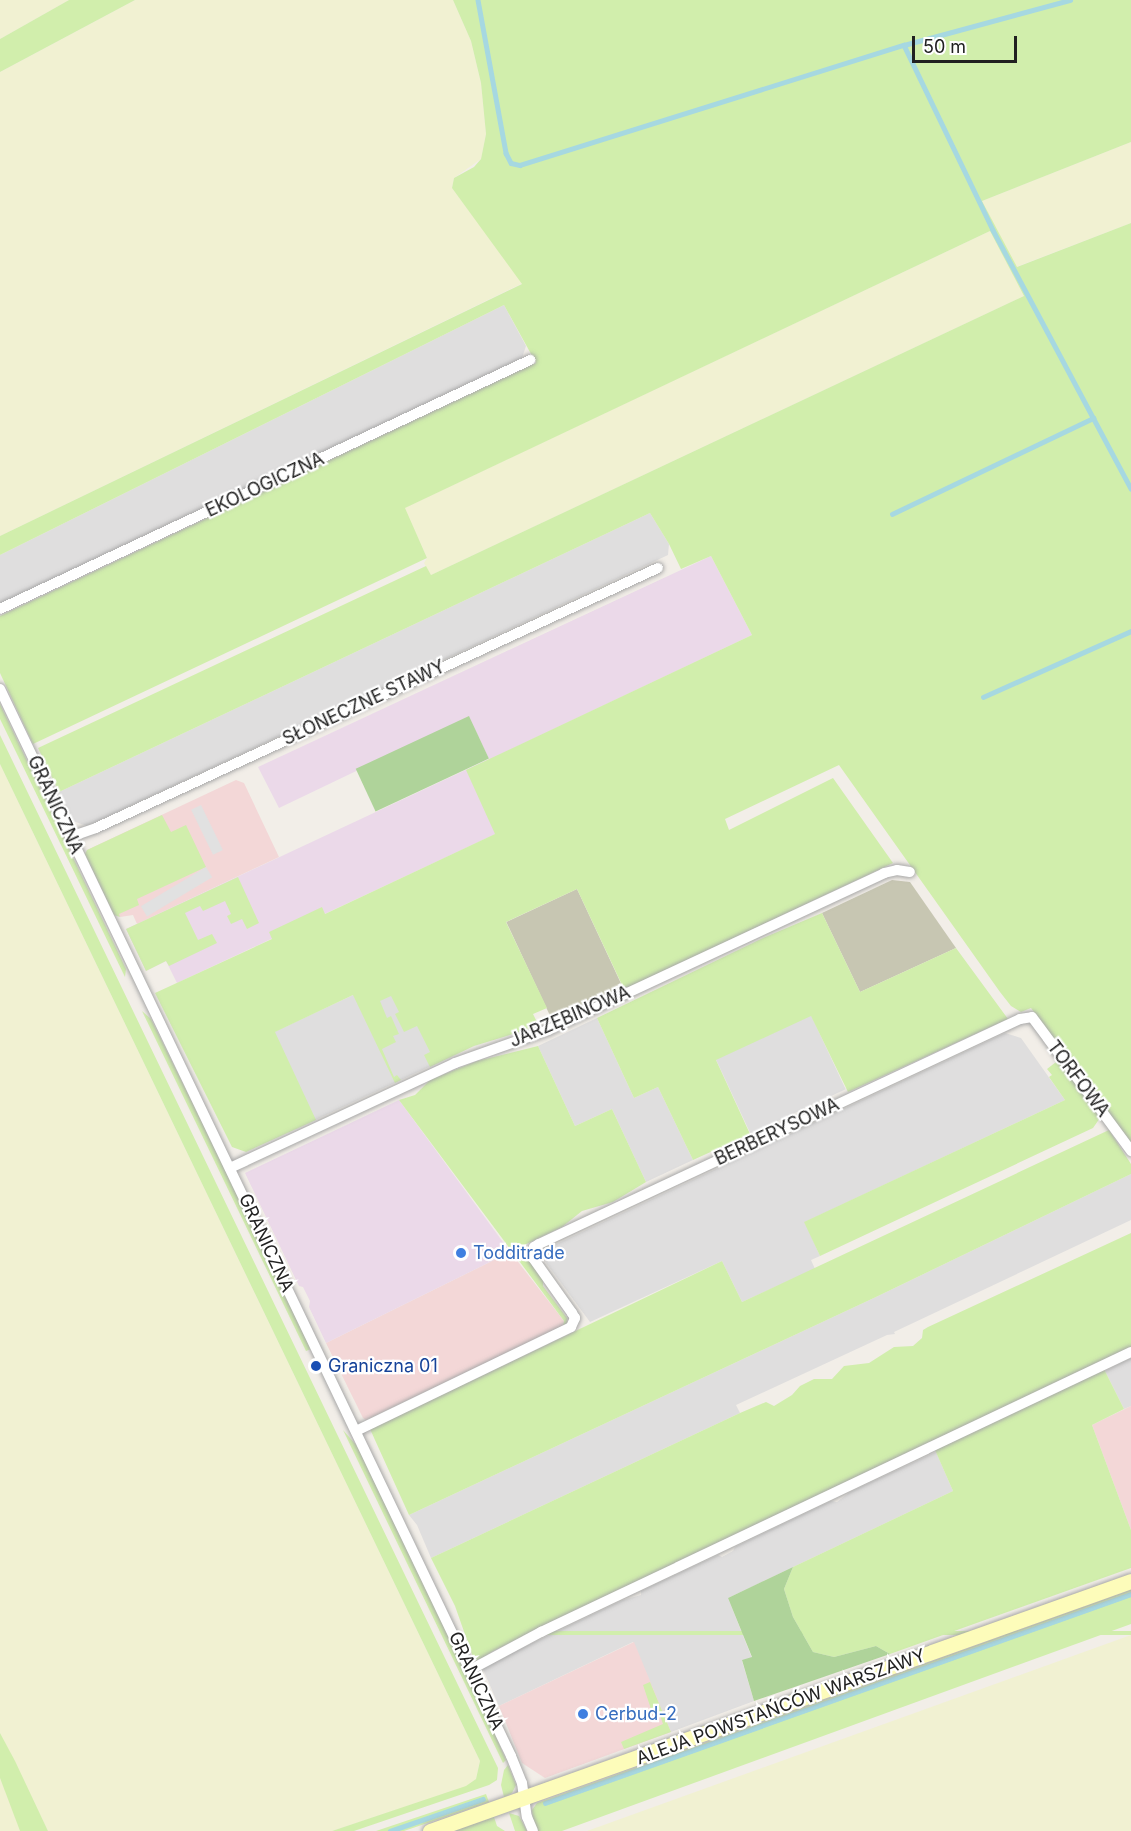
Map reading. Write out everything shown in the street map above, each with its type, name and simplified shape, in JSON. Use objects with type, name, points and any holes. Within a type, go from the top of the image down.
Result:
[{"type":"street","name":"EKOLOGICZNA","points":[[0,609],[530,360]]},
{"type":"street","name":"SŁONECZNE STAWY","points":[[70,837],[96,828],[658,568]]},
{"type":"street","name":"GRANICZNA","points":[[0,689],[511,1756],[522,1783],[524,1800],[533,1831]]},
{"type":"street","name":"JARZĘBINOWA","points":[[230,1168],[455,1063],[548,1030],[884,873],[897,870],[910,872]]},
{"type":"street","name":"TORFOWA","points":[[1020,1018],[1032,1017],[1131,1151]]},
{"type":"street","name":"BERBERYSOWA","points":[[356,1431],[569,1328],[575,1318],[533,1258],[534,1247],[1020,1018]]},
{"type":"street","points":[[470,1670],[541,1632],[1131,1352]]},
{"type":"street","name":"ALEJA POWSTAŃCÓW WARSZAWY","points":[[430,1831],[524,1800],[1131,1581]]},
{"type":"shaded area","points":[[0,0],[69,0],[0,39]]},
{"type":"shaded area","points":[[135,0],[453,0],[471,41],[481,83],[486,134],[481,159],[454,178],[452,188],[523,283],[0,536],[0,72]]},
{"type":"shaded area","points":[[1131,142],[1131,223],[1016,267],[982,201]]},
{"type":"shaded area","points":[[990,231],[1024,296],[431,575],[424,563],[427,558],[404,508]]},
{"type":"shaded area","points":[[504,305],[526,346],[522,358],[0,604],[0,555]]},
{"type":"shaded area","points":[[650,513],[669,544],[668,555],[87,826],[73,821],[59,792]]},
{"type":"shaded area","points":[[711,556],[752,635],[501,754],[532,817],[177,983],[166,961],[146,971],[126,929],[489,759],[469,717],[279,808],[258,767]]},
{"type":"shaded area","points":[[0,764],[480,1761],[476,1779],[466,1787],[332,1831],[48,1831],[0,1733]]},
{"type":"shaded area","points":[[236,780],[244,783],[279,857],[137,924],[133,915],[120,917],[87,850]]},
{"type":"shaded area","points":[[201,805],[223,850],[213,855],[191,810]]},
{"type":"shaded area","points":[[206,867],[212,877],[147,916],[141,906]]},
{"type":"shaded area","points":[[892,880],[910,882],[956,948],[860,992],[822,913]]},
{"type":"shaded area","points":[[577,889],[623,987],[552,1020],[506,922]]},
{"type":"shaded area","points":[[409,969],[450,1057],[315,1120],[274,1032]]},
{"type":"shaded area","points":[[811,1015],[846,1089],[750,1134],[716,1059]]},
{"type":"shaded area","points":[[597,1018],[634,1098],[658,1087],[693,1160],[646,1182],[612,1109],[575,1126],[538,1046]]},
{"type":"shaded area","points":[[1005,1033],[1021,1038],[1065,1100],[805,1222],[820,1256],[811,1260],[815,1269],[742,1302],[722,1261],[590,1322],[544,1260],[548,1248]]},
{"type":"shaded area","points":[[399,1100],[508,1249],[494,1260],[326,1343],[309,1307],[310,1301],[303,1287],[299,1286],[245,1173]]},
{"type":"shaded area","points":[[1131,1174],[1131,1220],[894,1332],[895,1334],[887,1335],[736,1405],[740,1413],[431,1558],[417,1525],[409,1515],[876,1297]]},
{"type":"shaded area","points":[[508,1249],[564,1321],[563,1326],[366,1420],[363,1418],[326,1343],[494,1260]]},
{"type":"shaded area","points":[[1131,1358],[1131,1406],[1124,1409],[1105,1371]]},
{"type":"shaded area","points":[[1131,1406],[1131,1530],[1092,1425]]},
{"type":"shaded area","points":[[936,1452],[953,1491],[728,1598],[752,1658],[742,1661],[754,1701],[671,1732],[633,1642],[499,1706],[482,1667],[623,1600],[641,1595],[641,1591],[718,1555],[722,1557],[733,1551],[735,1547],[831,1501],[837,1502],[850,1492]]},
{"type":"shaded area","points":[[1131,1635],[1131,1831],[587,1831]]},
{"type":"shaded area","name":"Cerbud-2","points":[[634,1642],[671,1732],[545,1778],[522,1763],[499,1706]]},
{"type":"shaded area","points":[[0,1778],[11,1803],[20,1831],[0,1831]]},
{"type":"green space","points":[[69,0],[135,0],[0,72],[0,39]]},
{"type":"green space","points":[[453,0],[1131,0],[1131,142],[982,201],[1017,267],[1131,223],[1131,1146],[1031,1008],[1021,1012],[1011,1006],[1000,992],[839,765],[725,819],[729,830],[833,778],[893,863],[630,987],[623,987],[577,889],[506,922],[547,1008],[533,1014],[539,1026],[474,1046],[430,1067],[424,1055],[430,1052],[417,1026],[404,1032],[395,1014],[399,1012],[391,996],[380,1001],[387,1018],[391,1016],[399,1034],[393,1036],[396,1042],[382,1049],[394,1077],[397,1075],[401,1080],[395,1083],[353,995],[275,1032],[316,1120],[246,1152],[232,1147],[155,993],[272,939],[269,932],[322,907],[325,914],[495,834],[466,770],[752,635],[711,556],[681,569],[650,513],[59,792],[38,748],[426,566],[431,575],[1024,296],[990,231],[405,508],[427,558],[33,744],[0,673],[0,616],[536,363],[504,305],[0,555],[0,536],[522,284],[452,188],[454,178],[474,167],[481,159],[486,134],[481,83],[471,41]]},
{"type":"green space","points":[[0,704],[126,969],[125,977],[0,719]]},
{"type":"green space","points":[[469,716],[489,759],[376,811],[356,769]]},
{"type":"green space","points":[[0,735],[498,1768],[497,1780],[489,1785],[354,1831],[332,1831],[466,1786],[476,1779],[480,1761],[0,764]]},
{"type":"green space","points":[[162,815],[171,832],[186,825],[206,867],[137,899],[139,905],[119,914],[120,917],[114,915],[85,854],[87,850]]},
{"type":"green space","points":[[238,877],[259,923],[247,929],[242,919],[231,924],[227,916],[231,914],[225,901],[203,911],[200,906],[185,913],[198,940],[212,934],[217,943],[169,966],[166,961],[146,971],[126,929]]},
{"type":"green space","points":[[822,913],[860,992],[956,948],[1008,1019],[848,1092],[811,1016],[716,1060],[750,1134],[693,1160],[658,1087],[634,1098],[597,1018],[763,938]]},
{"type":"green space","points":[[142,1011],[151,1019],[311,1349],[306,1351]]},
{"type":"green space","points":[[538,1046],[575,1126],[612,1109],[646,1182],[613,1202],[582,1211],[562,1227],[520,1247],[543,1278],[543,1286],[567,1318],[567,1323],[563,1326],[564,1321],[399,1100],[415,1095],[430,1080],[477,1061]]},
{"type":"green space","points":[[1056,1062],[1060,1063],[1100,1118],[1093,1128],[820,1256],[804,1222],[1065,1100],[1049,1077],[1052,1075],[1047,1069]]},
{"type":"green space","points":[[1109,1130],[1131,1164],[1131,1174],[876,1297],[409,1515],[370,1429],[722,1261],[742,1302]]},
{"type":"green space","points":[[1131,1233],[1131,1348],[493,1651],[478,1661],[474,1660],[455,1606],[431,1558],[740,1413],[766,1402],[774,1406],[792,1395],[800,1386],[814,1379],[832,1379],[844,1366],[869,1363],[894,1347],[913,1346],[922,1338],[923,1330],[928,1327]]},
{"type":"green space","points":[[1104,1369],[1124,1409],[1092,1425],[1131,1530],[1131,1568],[890,1654],[876,1646],[834,1657],[813,1652],[793,1617],[784,1589],[793,1567],[953,1491],[935,1450]]},
{"type":"green space","points":[[343,1430],[357,1446],[479,1698],[506,1760],[503,1763]]},
{"type":"green space","points":[[793,1567],[784,1589],[793,1617],[813,1652],[834,1657],[876,1646],[890,1654],[754,1701],[742,1660],[752,1657],[728,1598]]},
{"type":"green space","points":[[1131,1590],[1131,1624],[562,1831],[538,1831],[533,1820],[532,1810],[537,1803]]},
{"type":"green space","points":[[541,1631],[1131,1631],[1131,1635],[541,1635]]},
{"type":"green space","points":[[650,1682],[671,1732],[624,1749],[621,1742],[663,1724],[657,1707],[651,1709],[643,1685]]},
{"type":"green space","points":[[0,1733],[48,1831],[20,1831],[0,1778]]},
{"type":"green space","points":[[508,1765],[516,1785],[512,1793],[504,1797],[501,1785],[504,1770]]},
{"type":"green space","points":[[486,1794],[489,1802],[404,1831],[376,1831]]},
{"type":"green space","points":[[509,1813],[519,1816],[527,1831],[515,1831]]},
{"type":"green space","points":[[494,1817],[497,1826],[505,1831],[454,1831]]},
{"type":"waterway","points":[[478,0],[506,153],[511,163],[520,165],[904,45],[1070,0]]},
{"type":"waterway","points":[[904,45],[993,230],[1131,488]]},
{"type":"waterway","points":[[892,514],[1093,418]]},
{"type":"waterway","points":[[983,697],[1131,631]]},
{"type":"waterway","points":[[545,1803],[1131,1594]]},
{"type":"waterway","points":[[390,1831],[483,1799]]},
{"type":"place","name":"Todditrade","points":[[461,1253]]},
{"type":"place","name":"Graniczna 01","points":[[316,1366]]},
{"type":"place","name":"Cerbud-2","points":[[583,1714]]}]
